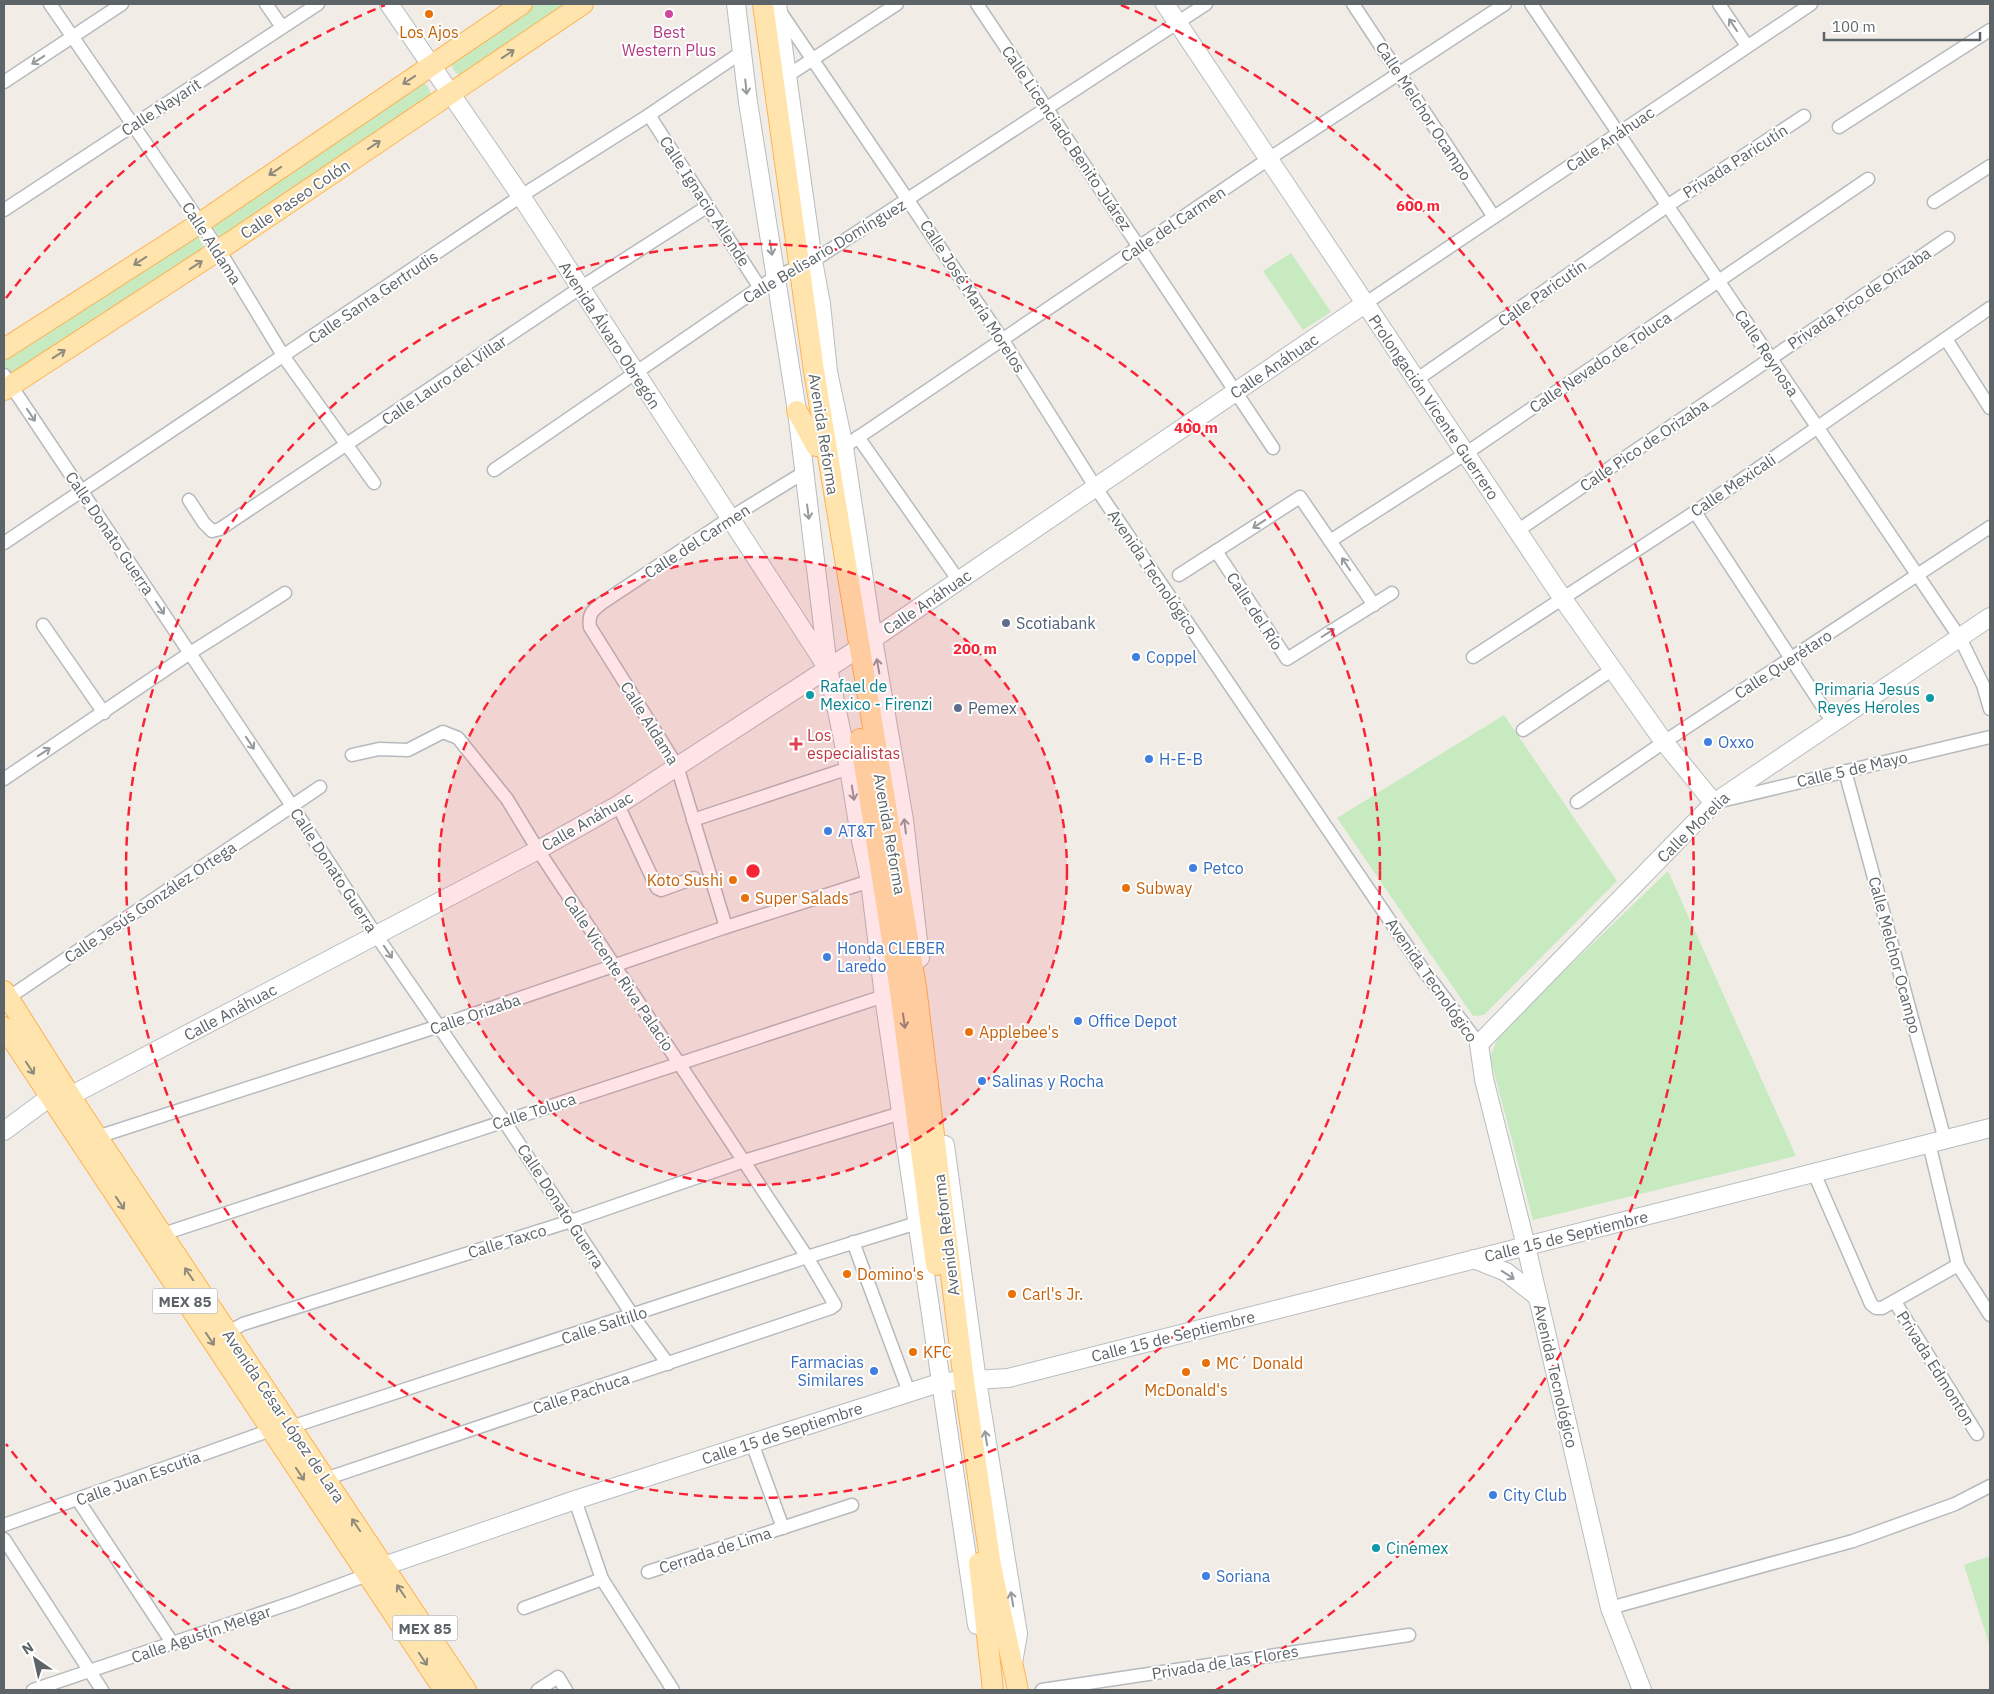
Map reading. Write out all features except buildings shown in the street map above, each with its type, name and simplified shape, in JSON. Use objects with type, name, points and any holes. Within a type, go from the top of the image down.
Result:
[{"type":"main road","name":"Calle Paseo Colón","points":[[4,349],[200,223],[522,4]]},
{"type":"main road","name":"Avenida Reforma","points":[[750,4],[820,442],[860,648],[959,1381],[993,1690]]},
{"type":"main road","name":"Calle Paseo Colón","points":[[6,383],[219,250],[578,5]]},
{"type":"main road","name":"Avenida Reforma","points":[[772,5],[793,269]]},
{"type":"main road","points":[[820,442],[828,372]]},
{"type":"main road","points":[[797,411],[820,442]]},
{"type":"main road","name":"Avenida Reforma","points":[[860,648],[877,845],[906,990]]},
{"type":"main road","points":[[870,881],[876,865],[875,853],[877,845]]},
{"type":"main road","name":"Avenida César López de Lara","points":[[6,994],[70,1096],[88,1140]]},
{"type":"main road","name":"Avenida César López de Lara","points":[[4,1027],[50,1097],[88,1140],[375,1570],[466,1690]]},
{"type":"main road","name":"Avenida César López de Lara","points":[[154,1238],[228,1332],[281,1429],[325,1478],[444,1690]]},
{"type":"main road","name":"Avenida Reforma","points":[[959,1381],[991,1566],[1018,1690]]},
{"type":"street","name":"Calle Aldama","points":[[50,4],[219,250],[284,357],[374,483]]},
{"type":"street","points":[[4,82],[122,4]]},
{"type":"street","points":[[266,4],[282,27]]},
{"type":"street","name":"Calle Nayarit","points":[[4,210],[318,4]]},
{"type":"street","name":"Avenida Álvaro Obregón","points":[[389,4],[521,196],[828,668]]},
{"type":"street","name":"Avenida Reforma","points":[[736,4],[748,102],[793,269],[821,304],[828,372],[844,447],[860,648]]},
{"type":"street","points":[[787,76],[897,4]]},
{"type":"street","name":"Calle Licenciado Benito Juárez","points":[[977,4],[1274,448]]},
{"type":"street","name":"Prolongación Vicente Guerrero","points":[[1165,4],[1270,158],[1563,599],[1664,742],[1714,803]]},
{"type":"street","name":"Calle Belisario Domínguez","points":[[494,470],[760,288],[909,199],[1046,107],[1206,4]]},
{"type":"street","name":"Calle Melchor Ocampo","points":[[1354,4],[1494,217]]},
{"type":"street","name":"Calle del Carmen","points":[[844,447],[1270,158],[1505,4]]},
{"type":"street","name":"Calle Reynosa","points":[[1531,4],[1960,638],[1979,677],[1990,709]]},
{"type":"street","points":[[1719,4],[1747,46]]},
{"type":"street","name":"Calle Anáhuac","points":[[50,1097],[70,1096],[538,850],[618,805],[860,648],[1366,303],[1811,4]]},
{"type":"street","name":"Avenida Reforma","points":[[772,5],[787,76],[797,411],[828,668],[870,881],[906,990],[901,1113],[916,1223],[959,1381]]},
{"type":"street","name":"Calle José María Morelos","points":[[772,5],[812,59],[909,199],[1002,339],[1096,488]]},
{"type":"street","points":[[1839,128],[1990,30]]},
{"type":"street","name":"Calle Santa Gertrudis","points":[[4,543],[284,357],[521,196],[649,115],[742,52]]},
{"type":"street","name":"Calle Ignacio Allende","points":[[649,115],[760,288]]},
{"type":"street","name":"Privada Paricutín","points":[[1667,206],[1804,116]]},
{"type":"street","points":[[1934,202],[1990,166]]},
{"type":"street","name":"Calle Nevado de Toluca","points":[[1330,541],[1465,454],[1868,178]]},
{"type":"street","name":"Calle Lauro del Villar","points":[[189,500],[204,523],[212,531],[220,529],[348,446],[580,288],[708,206]]},
{"type":"street","name":"Calle Paricutín","points":[[1416,380],[1667,206]]},
{"type":"street","name":"Privada Pico de Orizaba","points":[[1771,358],[1948,238]]},
{"type":"street","name":"Calle Mexicali","points":[[1473,657],[1694,512],[1990,308]]},
{"type":"street","points":[[1946,339],[1990,408]]},
{"type":"street","name":"Calle Pico de Orizaba","points":[[1517,531],[1771,358]]},
{"type":"street","name":"Calle Donato Guerra","points":[[6,383],[190,653],[376,935],[504,1121],[633,1316],[668,1364]]},
{"type":"street","points":[[858,437],[959,581]]},
{"type":"street","name":"Calle del Carmen","points":[[592,611],[730,518],[804,473]]},
{"type":"street","name":"Avenida Tecnológico","points":[[1096,488],[1422,968],[1479,1044],[1484,1079],[1526,1246],[1610,1608],[1642,1690]]},
{"type":"street","points":[[1179,575],[1300,497],[1374,605]]},
{"type":"street","points":[[1694,512],[1834,724]]},
{"type":"street","name":"Calle Querétaro","points":[[1577,802],[1664,742],[1990,528]]},
{"type":"street","name":"Calle del Río","points":[[1216,551],[1287,659],[1392,592]]},
{"type":"street","points":[[4,779],[190,653],[286,593]]},
{"type":"street","name":"Calle Aldama","points":[[592,611],[588,618],[590,627],[678,766],[726,927]]},
{"type":"street","name":"Calle Morelia","points":[[1479,1044],[1714,803],[1746,780],[1834,724],[1990,617]]},
{"type":"street","points":[[42,625],[104,713]]},
{"type":"street","points":[[1523,730],[1612,669]]},
{"type":"street","name":"Calle Vicente Riva Palacio","points":[[352,755],[379,748],[408,750],[444,732],[458,738],[507,798],[538,850],[807,1257],[835,1305]]},
{"type":"street","name":"Calle 5 de Mayo","points":[[1714,803],[1990,737]]},
{"type":"street","points":[[693,820],[849,768]]},
{"type":"street","name":"Calle Melchor Ocampo","points":[[1844,771],[1937,1142],[1958,1265],[1990,1314]]},
{"type":"street","name":"Calle Jesús González Ortega","points":[[6,994],[320,787]]},
{"type":"street","points":[[618,805],[657,888],[661,890],[694,878]]},
{"type":"street","name":"Calle Orizaba","points":[[88,1140],[439,1026],[726,927],[870,881]]},
{"type":"street","name":"Calle Toluca","points":[[154,1238],[679,1063],[906,990]]},
{"type":"street","points":[[4,1131],[50,1097]]},
{"type":"street","name":"Calle Taxco","points":[[228,1332],[243,1324],[571,1221],[744,1161],[901,1113]]},
{"type":"street","name":"Calle 15 de Septiembre","points":[[375,1570],[575,1500],[909,1392],[959,1381],[1008,1378],[1990,1128]]},
{"type":"street","points":[[1814,1173],[1871,1304],[1876,1308],[1882,1308],[1895,1302],[1958,1265]]},
{"type":"street","name":"Calle Saltillo","points":[[281,1429],[916,1223]]},
{"type":"street","points":[[853,1242],[909,1392]]},
{"type":"street","points":[[1474,1259],[1506,1272],[1538,1297]]},
{"type":"street","name":"Privada Edmonton","points":[[1895,1302],[1977,1434]]},
{"type":"street","name":"Calle Pachuca","points":[[325,1478],[668,1364],[835,1305]]},
{"type":"street","name":"Calle Juan Escutia","points":[[4,1525],[281,1429]]},
{"type":"street","name":"Cerrada de Lima","points":[[752,1443],[783,1528]]},
{"type":"street","points":[[1610,1608],[1853,1541],[1955,1504],[1990,1486]]},
{"type":"street","points":[[78,1500],[173,1644]]},
{"type":"street","points":[[575,1500],[602,1579],[674,1690]]},
{"type":"street","name":"Cerrada de Lima","points":[[648,1572],[852,1505]]},
{"type":"street","points":[[4,1539],[102,1690]]},
{"type":"street","name":"Calle Agustín Melgar","points":[[33,1690],[303,1599],[375,1570]]},
{"type":"street","points":[[524,1608],[602,1579]]},
{"type":"street","name":"Privada de las Flores","points":[[1042,1690],[1409,1634]]},
{"type":"street","points":[[538,1690],[558,1677],[566,1690]]},
{"type":"green space","points":[[534,4],[563,4],[566,9],[467,74],[459,75],[453,70],[451,63],[454,56]]},
{"type":"green space","points":[[421,81],[428,86],[431,94],[426,101],[222,240],[209,222]]},
{"type":"green space","points":[[195,232],[206,250],[12,381],[4,369],[4,356]]},
{"type":"green space","points":[[1291,253],[1331,312],[1303,330],[1263,271]]},
{"type":"green space","points":[[1504,715],[1617,881],[1484,1015],[1473,1016],[1337,818]]},
{"type":"green space","points":[[1668,871],[1796,1156],[1533,1220],[1490,1057],[1500,1033]]},
{"type":"green space","points":[[1990,1556],[1990,1647],[1964,1565]]},
{"type":"place","name":"Los Ajos","points":[[429,14]]},
{"type":"place","name":"Best Western Plus","points":[[669,14]]},
{"type":"place","name":"Scotiabank","points":[[1006,623]]},
{"type":"place","name":"Coppel","points":[[1136,657]]},
{"type":"place","name":"Rafael de Mexico - Firenzi","points":[[810,695]]},
{"type":"place","name":"Primaria Jesus Reyes Heroles","points":[[1930,698]]},
{"type":"place","name":"Pemex","points":[[958,708]]},
{"type":"place","name":"Oxxo","points":[[1708,742]]},
{"type":"place","name":"Los especialistas","points":[[796,744]]},
{"type":"place","name":"H-E-B","points":[[1149,759]]},
{"type":"place","name":"AT&T","points":[[828,831]]},
{"type":"place","name":"Petco","points":[[1193,868]]},
{"type":"place","name":"Koto Sushi","points":[[733,880]]},
{"type":"place","name":"Subway","points":[[1126,888]]},
{"type":"place","name":"Super Salads","points":[[745,898]]},
{"type":"place","name":"Honda CLEBER Laredo","points":[[827,957]]},
{"type":"place","name":"Office Depot","points":[[1078,1021]]},
{"type":"place","name":"Applebee's","points":[[969,1032]]},
{"type":"place","name":"Salinas y Rocha","points":[[982,1081]]},
{"type":"place","name":"Domino's","points":[[847,1274]]},
{"type":"place","name":"Carl's Jr.","points":[[1012,1294]]},
{"type":"place","name":"KFC","points":[[913,1352]]},
{"type":"place","name":"MC´ Donald","points":[[1206,1363]]},
{"type":"place","name":"Farmacias Similares","points":[[874,1371]]},
{"type":"place","name":"McDonald's","points":[[1186,1372]]},
{"type":"place","name":"City Club","points":[[1493,1495]]},
{"type":"place","name":"Cinemex","points":[[1376,1548]]},
{"type":"place","name":"Soriana","points":[[1206,1576]]}]
